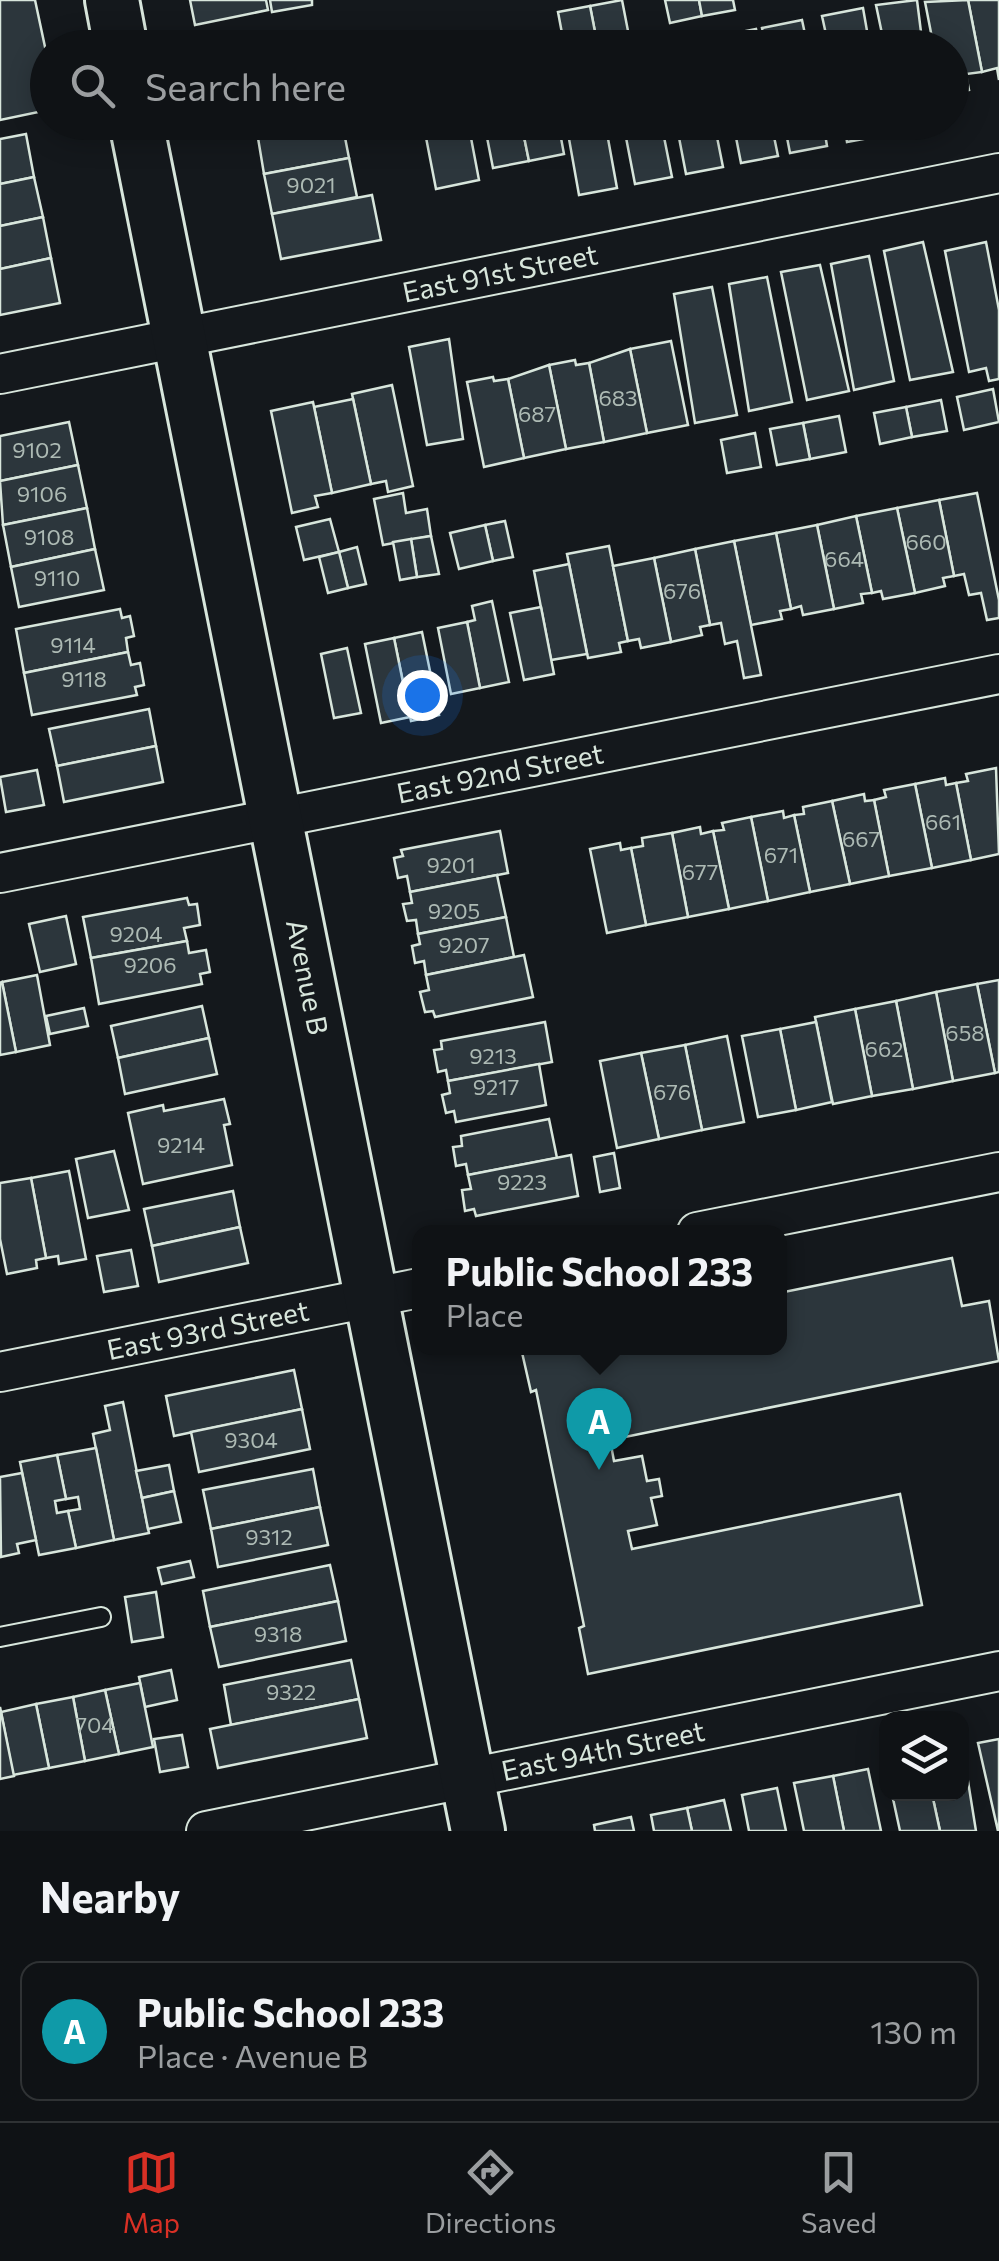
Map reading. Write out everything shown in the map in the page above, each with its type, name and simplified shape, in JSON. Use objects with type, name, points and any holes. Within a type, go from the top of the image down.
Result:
[{"type":"street","points":[[112,0],[118,30]]},
{"type":"street","name":"Avenue B","points":[[140,140],[275,818],[395,1293],[478,1831]]},
{"type":"street","name":"East 91st Street","points":[[0,374],[999,174]]},
{"type":"street","name":"East 92nd Street","points":[[0,873],[999,674]]},
{"type":"street","points":[[732,1225],[999,1172]]},
{"type":"street","name":"East 93rd Street","points":[[0,1372],[395,1293]]},
{"type":"street","name":"East 94th Street","points":[[206,1831],[999,1672]]},
{"type":"lane","points":[[0,1637],[100,1617]]},
{"type":"building","points":[[0,0],[35,0],[41,30],[30,30],[30,114],[0,120]]},
{"type":"building","points":[[190,0],[266,0],[268,10],[195,25]]},
{"type":"building","points":[[270,0],[312,0],[312,5],[272,12]]},
{"type":"building","points":[[622,0],[628,30],[595,30],[590,6]]},
{"type":"building","points":[[665,0],[699,0],[702,16],[670,23]]},
{"type":"building","points":[[699,0],[733,0],[735,10],[702,16]]},
{"type":"building","points":[[917,0],[921,30],[881,30],[876,5]]},
{"type":"building","points":[[968,0],[999,0],[999,80],[997,68],[982,72]]},
{"type":"building","points":[[968,0],[982,72],[969,74],[969,30],[930,30],[925,2]]},
{"type":"building","points":[[590,6],[595,30],[561,30],[558,12]]},
{"type":"building","points":[[863,8],[867,30],[825,30],[822,16]]},
{"type":"building","points":[[802,20],[804,30],[762,30]]},
{"type":"building","points":[[26,134],[34,177],[0,184],[0,139]]},
{"type":"building","points":[[258,140],[346,140],[349,158],[264,174]]},
{"type":"building","points":[[426,140],[471,140],[479,180],[436,189]]},
{"type":"building","points":[[488,140],[525,140],[529,161],[493,168]]},
{"type":"building","points":[[525,140],[561,140],[564,154],[529,161]]},
{"type":"building","points":[[569,140],[608,140],[617,188],[579,195]]},
{"type":"building","points":[[626,140],[665,140],[672,177],[635,184]]},
{"type":"building","points":[[679,140],[718,140],[723,167],[686,174]]},
{"type":"building","points":[[737,140],[775,140],[778,156],[741,163]]},
{"type":"building","points":[[787,140],[826,140],[827,146],[790,153]]},
{"type":"building","points":[[349,158],[357,197],[272,214],[264,174]]},
{"type":"building","points":[[34,177],[43,217],[0,226],[0,184]]},
{"type":"building","points":[[372,195],[381,240],[281,259],[272,214]]},
{"type":"building","points":[[43,217],[51,258],[0,269],[0,226]]},
{"type":"building","points":[[923,242],[953,372],[910,380],[884,251]]},
{"type":"building","points":[[986,242],[999,310],[999,379],[989,381],[986,368],[969,372],[945,251]]},
{"type":"building","points":[[869,256],[894,381],[854,390],[831,264]]},
{"type":"building","points":[[51,258],[60,303],[0,315],[0,269]]},
{"type":"building","points":[[820,265],[849,391],[807,400],[781,272]]},
{"type":"building","points":[[767,277],[792,402],[749,411],[729,284]]},
{"type":"building","points":[[712,287],[737,415],[695,423],[674,294]]},
{"type":"building","points":[[449,339],[463,439],[427,445],[409,347]]},
{"type":"building","points":[[671,341],[688,425],[647,433],[630,349]]},
{"type":"building","points":[[630,349],[647,433],[604,442],[589,363]]},
{"type":"building","points":[[575,360],[576,365],[589,363],[604,442],[566,449],[549,365]]},
{"type":"building","points":[[549,365],[566,449],[524,458],[508,379]]},
{"type":"building","points":[[493,377],[494,381],[508,379],[524,458],[484,467],[467,382]]},
{"type":"building","points":[[392,385],[413,486],[388,492],[386,481],[371,484],[352,394]]},
{"type":"building","points":[[993,389],[999,422],[964,430],[957,397]]},
{"type":"building","points":[[353,399],[371,484],[332,493],[314,407]]},
{"type":"building","points":[[941,400],[947,431],[912,437],[906,407]]},
{"type":"building","points":[[313,402],[332,493],[315,496],[318,507],[292,513],[271,411]]},
{"type":"building","points":[[906,407],[912,437],[880,444],[874,413]]},
{"type":"building","points":[[839,416],[846,452],[810,459],[803,423]]},
{"type":"building","points":[[69,422],[78,465],[0,481],[0,436]]},
{"type":"building","points":[[803,423],[810,459],[777,465],[770,429]]},
{"type":"building","points":[[755,433],[761,467],[727,473],[721,440]]},
{"type":"building","points":[[78,465],[87,508],[3,525],[0,481]]},
{"type":"building","points":[[403,493],[406,513],[427,509],[431,536],[383,545],[374,499]]},
{"type":"building","points":[[977,493],[999,600],[999,618],[987,620],[981,593],[969,595],[964,574],[954,576],[939,500]]},
{"type":"building","points":[[939,500],[954,576],[943,578],[945,586],[915,593],[897,508]]},
{"type":"building","points":[[87,508],[95,549],[11,567],[3,525]]},
{"type":"building","points":[[897,508],[915,593],[883,599],[881,591],[872,593],[856,516]]},
{"type":"building","points":[[856,516],[872,593],[861,594],[863,603],[834,609],[817,525]]},
{"type":"building","points":[[330,519],[339,552],[304,560],[296,527]]},
{"type":"building","points":[[505,521],[513,557],[493,561],[485,525]]},
{"type":"building","points":[[485,525],[493,561],[459,569],[450,533]]},
{"type":"building","points":[[817,525],[834,609],[803,615],[801,606],[791,609],[776,533]]},
{"type":"building","points":[[776,533],[791,609],[780,611],[782,619],[751,625],[734,541]]},
{"type":"building","points":[[431,536],[439,574],[417,577],[411,539]]},
{"type":"building","points":[[411,539],[417,577],[400,580],[393,542]]},
{"type":"building","points":[[734,541],[761,675],[744,678],[737,641],[725,644],[721,623],[710,625],[695,549]]},
{"type":"building","points":[[609,546],[628,641],[619,643],[621,652],[588,658],[567,554]]},
{"type":"building","points":[[357,547],[366,584],[348,588],[339,552]]},
{"type":"building","points":[[95,549],[104,590],[19,607],[11,567]]},
{"type":"building","points":[[695,549],[710,625],[700,627],[702,635],[671,642],[654,558]]},
{"type":"building","points":[[339,552],[348,588],[328,593],[319,557]]},
{"type":"building","points":[[654,558],[671,642],[641,648],[639,639],[628,641],[613,566]]},
{"type":"building","points":[[569,564],[587,654],[551,660],[534,571]]},
{"type":"building","points":[[492,601],[509,682],[480,688],[467,622],[475,620],[472,606]]},
{"type":"building","points":[[541,607],[554,674],[524,680],[510,613]]},
{"type":"building","points":[[120,609],[122,618],[130,616],[134,636],[126,638],[128,652],[24,673],[16,629]]},
{"type":"building","points":[[467,622],[480,688],[451,694],[438,628]]},
{"type":"building","points":[[422,632],[439,715],[411,721],[394,638]]},
{"type":"building","points":[[394,638],[410,717],[381,723],[365,644]]},
{"type":"building","points":[[347,648],[361,713],[334,718],[321,654]]},
{"type":"building","points":[[128,652],[131,665],[140,663],[144,685],[135,687],[137,695],[32,715],[24,673]]},
{"type":"building","points":[[149,709],[156,746],[57,766],[49,729]]},
{"type":"building","points":[[156,746],[163,782],[64,802],[57,766]]},
{"type":"building","points":[[996,768],[999,854],[971,860],[956,783],[968,781],[966,774]]},
{"type":"building","points":[[37,770],[44,805],[6,812],[0,777]]},
{"type":"building","points":[[945,778],[946,785],[956,783],[971,860],[932,868],[915,784]]},
{"type":"building","points":[[915,784],[932,868],[889,876],[874,800],[886,797],[884,790]]},
{"type":"building","points":[[864,794],[865,801],[874,800],[889,876],[850,884],[832,801]]},
{"type":"building","points":[[832,801],[850,884],[810,892],[794,815],[804,814],[803,807]]},
{"type":"building","points":[[783,811],[784,818],[794,815],[810,892],[768,901],[751,817]]},
{"type":"building","points":[[751,817],[768,901],[729,909],[713,831],[724,830],[722,823]]},
{"type":"building","points":[[700,827],[701,834],[713,831],[729,909],[688,917],[672,833]]},
{"type":"building","points":[[500,831],[508,873],[410,892],[407,876],[398,878],[394,858],[403,856],[401,850]]},
{"type":"building","points":[[672,833],[688,917],[646,925],[631,848],[643,846],[642,838]]},
{"type":"building","points":[[620,843],[621,850],[631,848],[646,925],[607,933],[590,849]]},
{"type":"building","points":[[497,875],[506,917],[418,934],[416,920],[407,921],[403,904],[412,903],[410,892]]},
{"type":"building","points":[[187,898],[189,905],[197,904],[200,925],[184,928],[187,941],[91,958],[83,917]]},
{"type":"building","points":[[66,916],[76,964],[40,972],[29,924]]},
{"type":"building","points":[[506,917],[514,957],[426,975],[424,961],[415,963],[412,946],[420,944],[418,934]]},
{"type":"building","points":[[187,941],[189,953],[206,950],[210,972],[200,974],[202,984],[99,1004],[91,958]]},
{"type":"building","points":[[524,955],[533,997],[435,1017],[433,1011],[425,1012],[420,992],[429,990],[426,975]]},
{"type":"building","points":[[37,975],[50,1045],[16,1052],[2,982]]},
{"type":"building","points":[[999,980],[999,1072],[995,1073],[977,984]]},
{"type":"building","points":[[0,983],[16,1052],[0,1055]]},
{"type":"building","points":[[977,984],[995,1073],[953,1081],[936,992]]},
{"type":"building","points":[[936,992],[953,1081],[913,1089],[896,1001]]},
{"type":"building","points":[[896,1001],[913,1089],[872,1096],[855,1009]]},
{"type":"building","points":[[202,1006],[209,1038],[118,1058],[111,1026]]},
{"type":"building","points":[[84,1008],[88,1026],[50,1034],[46,1016]]},
{"type":"building","points":[[855,1009],[872,1096],[833,1104],[815,1017]]},
{"type":"building","points":[[545,1022],[552,1062],[448,1081],[446,1070],[438,1072],[434,1050],[442,1049],[441,1041]]},
{"type":"building","points":[[816,1022],[832,1102],[796,1110],[780,1029]]},
{"type":"building","points":[[780,1029],[796,1110],[758,1117],[742,1036]]},
{"type":"building","points":[[727,1036],[744,1122],[702,1130],[685,1045]]},
{"type":"building","points":[[209,1038],[217,1074],[125,1094],[118,1058]]},
{"type":"building","points":[[685,1045],[702,1130],[659,1139],[641,1053]]},
{"type":"building","points":[[641,1053],[659,1139],[617,1148],[600,1061]]},
{"type":"building","points":[[539,1064],[546,1105],[456,1122],[454,1111],[446,1113],[442,1095],[450,1093],[448,1081]]},
{"type":"building","points":[[224,1099],[230,1124],[224,1125],[232,1165],[143,1184],[128,1113],[163,1105],[164,1111]]},
{"type":"building","points":[[549,1119],[557,1158],[468,1175],[466,1164],[456,1166],[453,1147],[462,1146],[461,1136]]},
{"type":"building","points":[[114,1151],[129,1210],[88,1218],[76,1159]]},
{"type":"building","points":[[614,1153],[620,1188],[600,1192],[594,1157]]},
{"type":"building","points":[[571,1155],[578,1196],[476,1216],[474,1209],[465,1211],[462,1190],[471,1189],[468,1175]]},
{"type":"building","points":[[69,1171],[86,1259],[59,1264],[58,1256],[46,1258],[31,1178]]},
{"type":"building","points":[[31,1178],[46,1258],[36,1260],[37,1268],[7,1274],[0,1239],[0,1183]]},
{"type":"building","points":[[233,1191],[240,1227],[152,1246],[144,1209]]},
{"type":"building","points":[[240,1227],[248,1263],[159,1282],[152,1246]]},
{"type":"building","points":[[131,1250],[138,1286],[104,1292],[97,1256]]},
{"type":"building","points":[[952,1258],[962,1306],[989,1301],[999,1361],[610,1440],[614,1461],[642,1456],[647,1481],[659,1479],[662,1496],[651,1498],[657,1525],[628,1531],[632,1549],[900,1494],[922,1605],[588,1674],[579,1628],[584,1626],[536,1390],[531,1392],[523,1355],[787,1355],[787,1291]]},
{"type":"building","points":[[294,1370],[302,1409],[174,1436],[166,1396]]},
{"type":"building","points":[[123,1402],[149,1533],[114,1540],[93,1434],[110,1430],[105,1406]]},
{"type":"building","points":[[302,1409],[310,1449],[199,1472],[191,1432]]},
{"type":"building","points":[[96,1448],[114,1540],[76,1548],[68,1511],[80,1509],[78,1497],[66,1499],[57,1455]]},
{"type":"building","points":[[57,1455],[66,1499],[55,1501],[57,1513],[68,1511],[76,1548],[39,1555],[20,1462]]},
{"type":"building","points":[[169,1465],[174,1491],[142,1498],[136,1471]]},
{"type":"building","points":[[313,1469],[320,1507],[211,1529],[203,1490]]},
{"type":"building","points":[[22,1473],[36,1540],[17,1544],[19,1553],[1,1557],[0,1477]]},
{"type":"building","points":[[174,1491],[181,1522],[148,1529],[142,1498]]},
{"type":"building","points":[[320,1507],[328,1545],[218,1567],[211,1529]]},
{"type":"building","points":[[190,1561],[194,1577],[162,1584],[158,1568]]},
{"type":"building","points":[[330,1565],[338,1601],[210,1627],[203,1591]]},
{"type":"building","points":[[156,1592],[163,1637],[132,1642],[125,1597]]},
{"type":"building","points":[[338,1601],[346,1641],[219,1667],[210,1627]]},
{"type":"building","points":[[351,1660],[359,1699],[231,1725],[224,1685]]},
{"type":"building","points":[[171,1670],[177,1700],[145,1707],[139,1677]]},
{"type":"building","points":[[140,1683],[153,1747],[119,1754],[105,1690]]},
{"type":"building","points":[[105,1690],[119,1754],[85,1761],[73,1697]]},
{"type":"building","points":[[73,1697],[85,1761],[49,1768],[36,1704]]},
{"type":"building","points":[[359,1699],[367,1738],[218,1768],[210,1729]]},
{"type":"building","points":[[36,1704],[49,1768],[13,1775],[1,1712]]},
{"type":"building","points":[[0,1707],[14,1776],[0,1779]]},
{"type":"building","points":[[182,1735],[188,1767],[160,1772],[154,1739]]},
{"type":"building","points":[[999,1739],[999,1831],[998,1831],[978,1743]]},
{"type":"building","points":[[868,1769],[881,1831],[844,1831],[833,1776]]},
{"type":"building","points":[[833,1776],[844,1831],[804,1831],[794,1783]]},
{"type":"building","points":[[969,1787],[976,1831],[940,1831],[934,1801],[969,1801]]},
{"type":"building","points":[[777,1788],[786,1831],[749,1831],[742,1795]]},
{"type":"building","points":[[724,1800],[731,1831],[692,1831],[687,1808]]},
{"type":"building","points":[[894,1801],[934,1801],[940,1831],[900,1831]]},
{"type":"building","points":[[687,1808],[692,1831],[654,1831],[651,1815]]},
{"type":"building","points":[[631,1817],[634,1831],[595,1831],[594,1825]]},
{"type":"place","name":"Public School 233","points":[[599,1470]]}]
